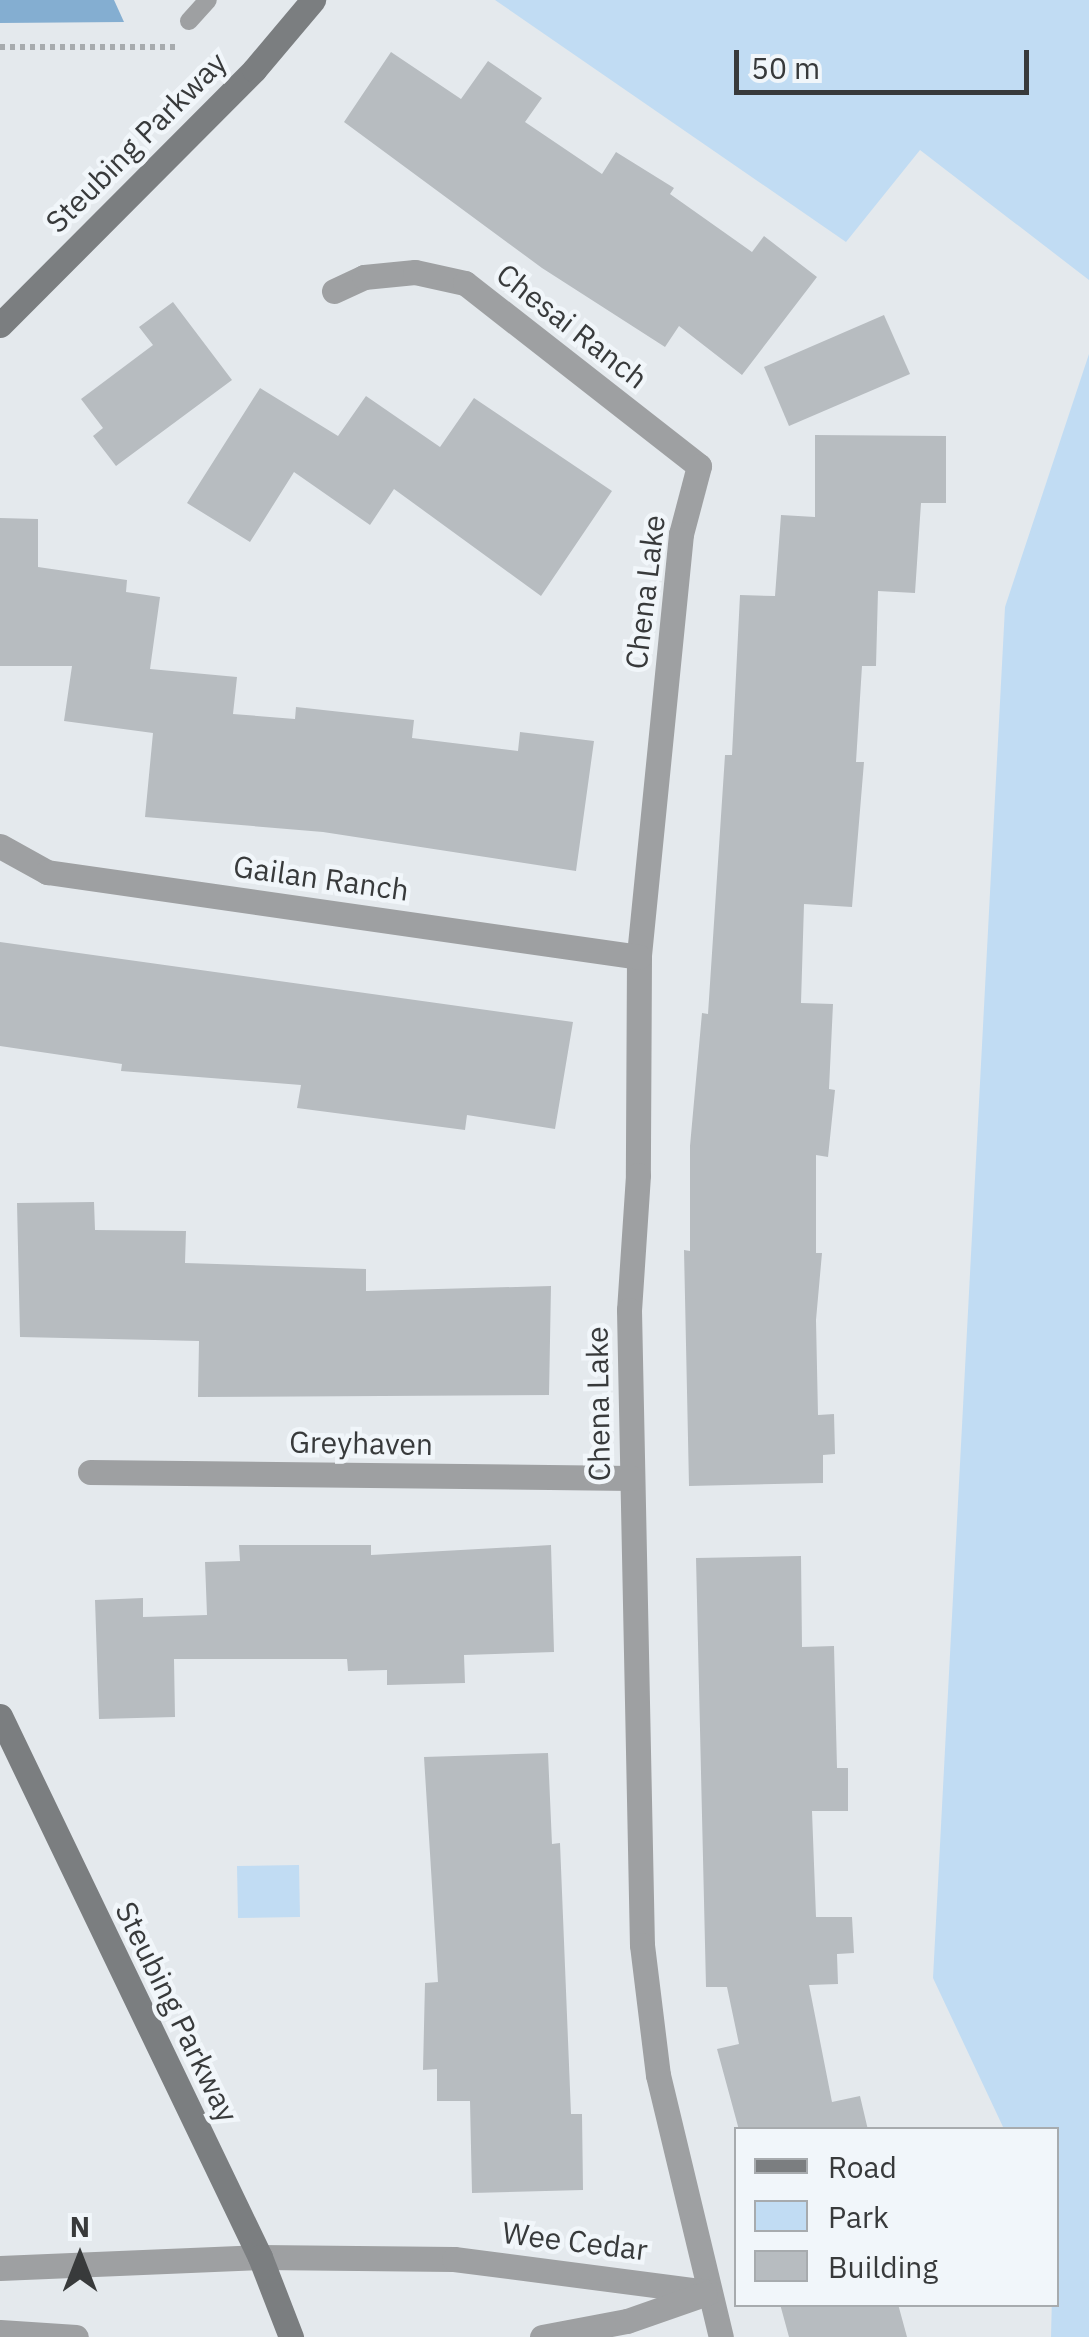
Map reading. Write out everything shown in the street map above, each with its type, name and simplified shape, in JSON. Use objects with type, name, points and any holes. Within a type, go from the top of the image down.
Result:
[{"type":"street","name":"Steubing Parkway","points":[[0,325],[254,70],[313,0]]},
{"type":"street","name":"Chesai Ranch","points":[[334,291],[364,277],[416,272],[465,283],[699,466]]},
{"type":"street","name":"Chena Lake","points":[[699,466],[680,534],[639,957],[638,1175],[629,1310],[642,1946],[658,2074],[721,2337]]},
{"type":"street","name":"Gailan Ranch","points":[[0,846],[46,872],[639,957]]},
{"type":"street","name":"Greyhaven","points":[[90,1472],[632,1478]]},
{"type":"street","name":"Steubing Parkway","points":[[0,1716],[260,2257],[291,2337]]},
{"type":"street","name":"Wee Cedar","points":[[0,2268],[260,2257],[454,2259],[709,2292]]},
{"type":"street","name":"Wee Cedar","points":[[542,2337],[627,2322],[709,2292]]},
{"type":"street","points":[[0,2332],[76,2337]]},
{"type":"lane","points":[[189,21],[208,0]]},
{"type":"path","points":[[0,47],[192,47]]},
{"type":"green space","points":[[495,0],[1089,0],[1089,280],[920,150],[846,242]]},
{"type":"green space","points":[[1089,354],[1089,2337],[1051,2337],[1052,2307],[1059,2307],[1059,2127],[1003,2127],[933,1978],[1005,607]]},
{"type":"green space","points":[[299,1865],[300,1917],[238,1918],[237,1866]]},
{"type":"shaded area","points":[[0,0],[114,0],[124,22],[0,23]]},
{"type":"building","points":[[391,52],[461,99],[488,61],[542,98],[525,122],[602,174],[616,152],[674,188],[670,194],[752,252],[764,236],[817,277],[742,375],[679,326],[665,347],[542,268],[344,122]]},
{"type":"building","points":[[173,302],[232,380],[116,466],[93,436],[103,428],[81,399],[153,345],[139,327]]},
{"type":"building","points":[[884,315],[910,374],[789,426],[764,367]]},
{"type":"building","points":[[260,388],[338,436],[366,396],[440,447],[474,398],[612,491],[541,596],[394,489],[370,525],[294,472],[250,542],[187,503]]},
{"type":"building","points":[[815,435],[946,436],[946,503],[921,503],[915,593],[878,591],[876,666],[862,666],[856,762],[864,762],[852,907],[804,904],[801,1003],[833,1004],[829,1089],[835,1090],[828,1157],[816,1155],[816,1253],[822,1253],[816,1320],[818,1415],[834,1414],[835,1454],[823,1455],[823,1483],[689,1486],[684,1250],[690,1251],[690,1146],[702,1013],[708,1014],[725,755],[732,755],[740,595],[775,596],[781,515],[815,517]]},
{"type":"building","points":[[0,518],[38,519],[38,567],[127,580],[126,592],[160,597],[150,669],[237,677],[233,714],[295,719],[296,707],[414,720],[412,738],[518,751],[520,732],[594,741],[576,871],[323,832],[145,817],[153,733],[64,721],[72,666],[0,666]]},
{"type":"building","points":[[0,942],[573,1022],[555,1129],[467,1115],[465,1130],[297,1108],[301,1085],[121,1071],[122,1064],[0,1046]]},
{"type":"building","points":[[94,1202],[95,1230],[186,1231],[185,1263],[366,1269],[366,1291],[551,1286],[549,1395],[198,1397],[199,1341],[20,1337],[17,1203]]},
{"type":"building","points":[[239,1545],[371,1545],[371,1555],[551,1545],[554,1652],[464,1655],[465,1683],[387,1685],[387,1670],[348,1671],[347,1659],[174,1659],[175,1717],[99,1719],[95,1600],[143,1598],[143,1617],[207,1615],[205,1562],[240,1561]]},
{"type":"building","points":[[801,1556],[802,1647],[834,1646],[837,1768],[848,1768],[848,1811],[812,1811],[816,1917],[852,1917],[854,1953],[837,1954],[838,1984],[809,1985],[832,2102],[860,2096],[867,2127],[738,2127],[717,2049],[739,2044],[727,1987],[706,1987],[696,1558]]},
{"type":"building","points":[[548,1753],[552,1844],[560,1843],[571,2114],[582,2114],[583,2190],[472,2193],[470,2101],[437,2101],[437,2069],[423,2070],[425,1983],[438,1982],[424,1757]]},
{"type":"building","points":[[781,2307],[899,2307],[907,2337],[789,2337]]}]
